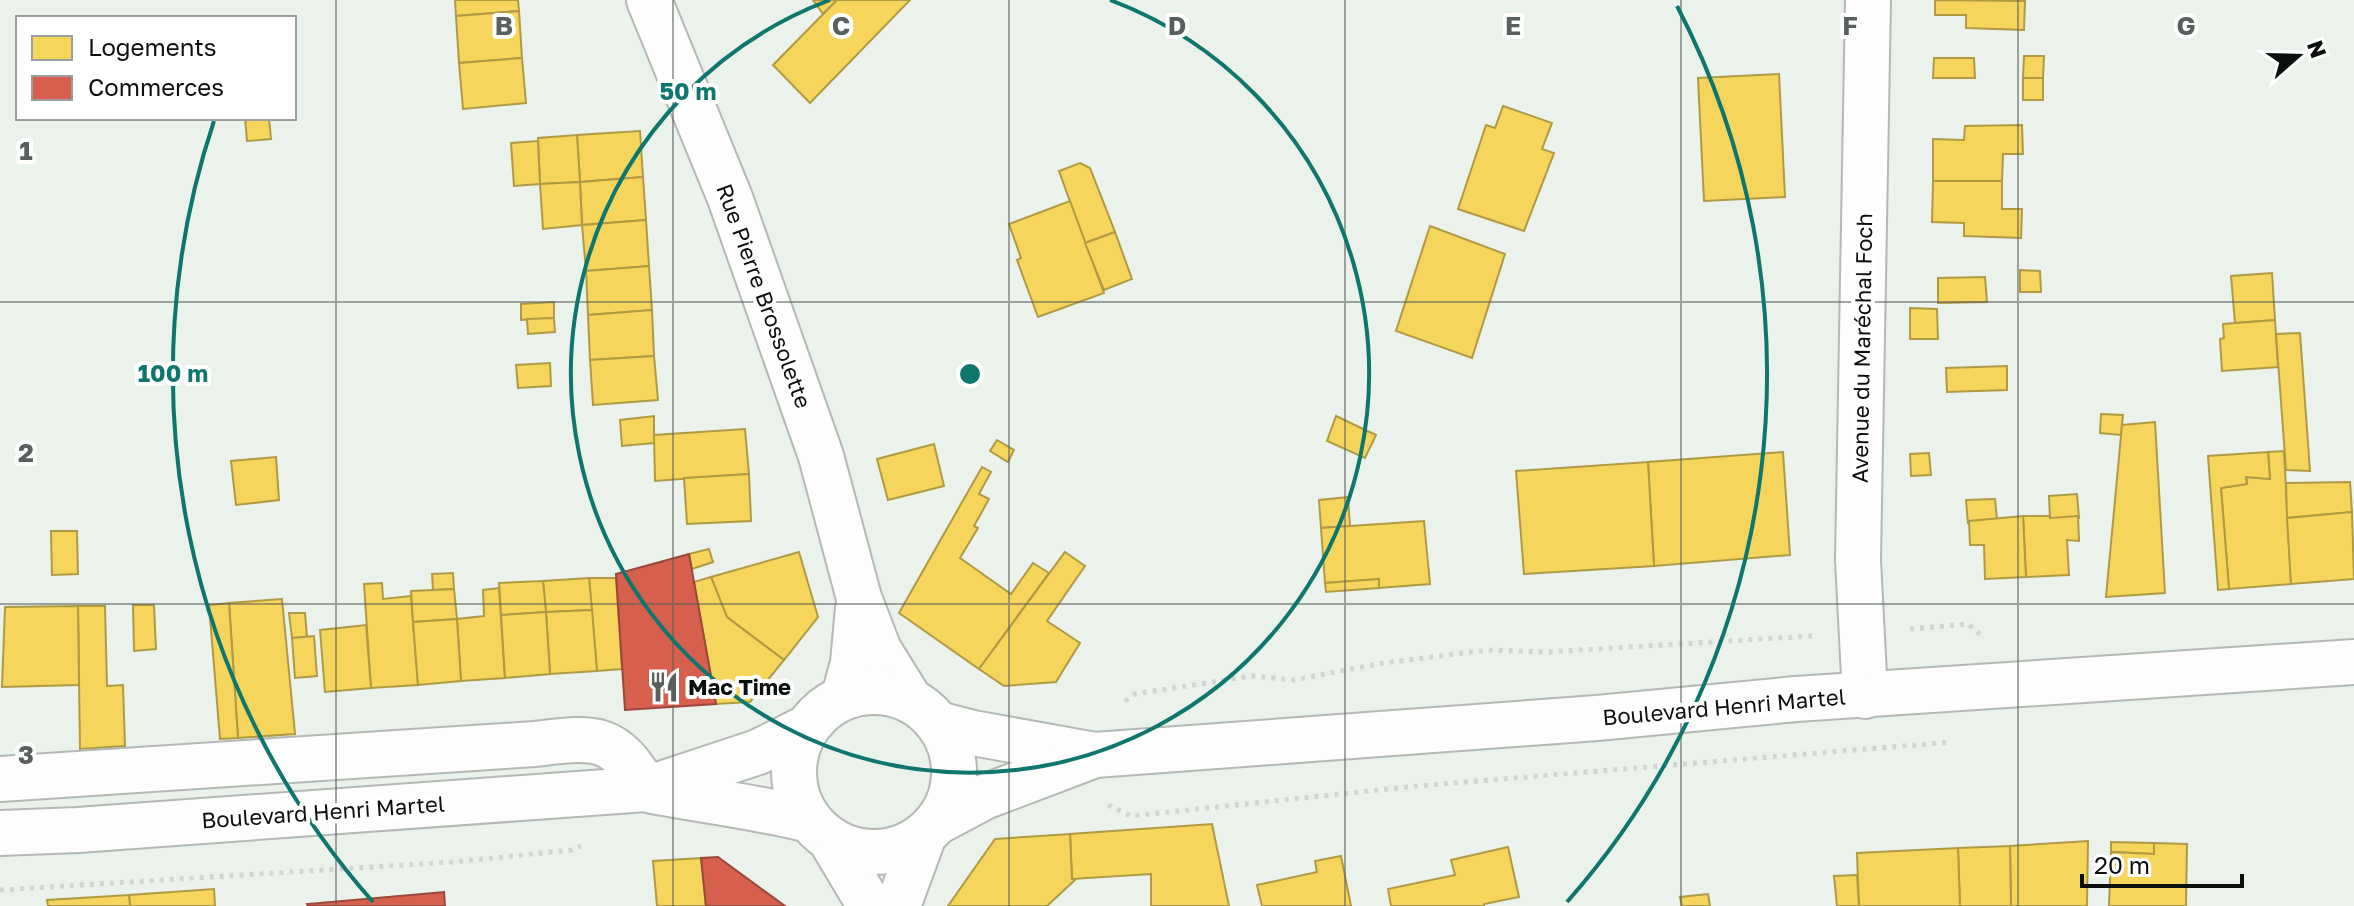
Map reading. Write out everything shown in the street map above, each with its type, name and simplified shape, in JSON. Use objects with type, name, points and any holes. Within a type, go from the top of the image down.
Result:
[{"type":"main road","name":"Rue Pierre Brossolette","points":[[649,0],[730,198],[821,456],[859,598],[879,650],[924,712]]},
{"type":"main road","name":"Avenue du Maréchal Foch","points":[[1865,696],[1858,560],[1868,0]]},
{"type":"main road","name":"Rue Pierre Brossolette","points":[[844,696],[853,663],[859,598]]},
{"type":"main road","name":"Boulevard Henri Martel","points":[[924,712],[973,733],[1095,755],[1613,717],[1796,699],[2354,662]]},
{"type":"main road","points":[[870,906],[795,790],[794,758],[806,728],[823,709],[844,696],[877,691],[924,712],[951,748],[955,776],[898,906]]},
{"type":"main road","name":"Boulevard Henri Martel","points":[[0,833],[124,827],[646,789],[744,757],[806,728]]},
{"type":"main road","points":[[0,779],[535,744],[583,738],[608,744],[631,763],[646,789]]},
{"type":"main road","name":"Boulevard Henri Martel","points":[[932,828],[984,797],[1095,755]]},
{"type":"main road","name":"Boulevard Henri Martel","points":[[646,789],[715,803],[764,808],[820,830]]},
{"type":"main road","points":[[820,830],[861,852],[895,850],[932,828]]},
{"type":"path","points":[[1135,694],[1252,676],[1294,680],[1383,663],[1488,650],[1547,652],[1638,648],[1968,624],[2037,684]]},
{"type":"building: Logements","points":[[455,0],[518,0],[519,11],[456,16]]},
{"type":"building: Logements","points":[[813,0],[837,0],[823,14]]},
{"type":"building: Logements","points":[[837,0],[910,0],[810,103],[773,65]]},
{"type":"building: Logements","points":[[1935,0],[2025,1],[2024,30],[1966,28],[1966,15],[1935,15]]},
{"type":"building: Logements","points":[[519,11],[522,58],[459,63],[456,16]]},
{"type":"building: Logements","points":[[2024,56],[2044,56],[2043,78],[2023,78]]},
{"type":"building: Logements","points":[[522,58],[526,103],[463,109],[459,63]]},
{"type":"building: Logements","points":[[1934,58],[1974,58],[1975,78],[1933,78]]},
{"type":"building: Logements","points":[[1779,74],[1785,197],[1704,201],[1698,78]]},
{"type":"building: Logements","points":[[2023,78],[2043,78],[2043,100],[2023,100]]},
{"type":"building: Logements","points":[[1503,106],[1552,123],[1542,149],[1554,153],[1524,231],[1458,209],[1486,125],[1495,128]]},
{"type":"building: Logements","points":[[245,120],[269,120],[271,139],[247,141]]},
{"type":"building: Logements","points":[[2022,125],[2023,154],[2003,154],[2002,181],[1933,181],[1933,139],[1964,140],[1965,126]]},
{"type":"building: Logements","points":[[640,131],[643,177],[580,182],[577,135]]},
{"type":"building: Logements","points":[[577,135],[580,182],[540,184],[538,138]]},
{"type":"building: Logements","points":[[538,141],[540,184],[514,186],[511,143]]},
{"type":"building: Logements","points":[[1080,163],[1090,168],[1115,232],[1085,243],[1059,171]]},
{"type":"building: Logements","points":[[643,177],[646,220],[582,225],[580,182]]},
{"type":"building: Logements","points":[[1933,181],[2002,181],[2002,209],[2022,209],[2021,238],[1964,236],[1964,223],[1932,222]]},
{"type":"building: Logements","points":[[580,182],[582,225],[543,229],[540,184]]},
{"type":"building: Logements","points":[[1070,201],[1104,293],[1038,317],[1017,260],[1021,258],[1009,224]]},
{"type":"building: Logements","points":[[646,220],[649,266],[586,271],[582,225]]},
{"type":"building: Logements","points":[[1430,226],[1505,254],[1472,358],[1396,331]]},
{"type":"building: Logements","points":[[1115,232],[1132,279],[1104,290],[1085,243]]},
{"type":"building: Logements","points":[[649,266],[652,310],[588,315],[586,271]]},
{"type":"building: Logements","points":[[2020,270],[2040,271],[2041,292],[2020,292]]},
{"type":"building: Logements","points":[[2272,273],[2275,320],[2235,323],[2231,276]]},
{"type":"building: Logements","points":[[1985,277],[1987,302],[1938,303],[1938,278]]},
{"type":"building: Logements","points":[[554,302],[554,318],[521,320],[521,304]]},
{"type":"building: Logements","points":[[1910,308],[1937,309],[1938,339],[1910,339]]},
{"type":"building: Logements","points":[[652,310],[654,356],[590,360],[588,315]]},
{"type":"building: Logements","points":[[554,318],[555,332],[528,334],[527,319]]},
{"type":"building: Logements","points":[[2275,320],[2278,367],[2222,371],[2220,339],[2224,338],[2223,324]]},
{"type":"building: Logements","points":[[2300,333],[2310,471],[2286,470],[2276,334]]},
{"type":"building: Logements","points":[[654,356],[658,400],[593,405],[590,360]]},
{"type":"building: Logements","points":[[550,363],[551,386],[518,388],[516,365]]},
{"type":"building: Logements","points":[[2007,366],[2007,390],[1947,392],[1946,368]]},
{"type":"building: Logements","points":[[2101,414],[2123,415],[2121,435],[2100,433]]},
{"type":"building: Logements","points":[[654,416],[654,443],[622,446],[620,420]]},
{"type":"building: Logements","points":[[1336,416],[1376,435],[1365,458],[1327,441]]},
{"type":"building: Logements","points":[[2155,422],[2165,593],[2106,597],[2122,425]]},
{"type":"building: Logements","points":[[745,429],[749,474],[655,481],[654,435]]},
{"type":"building: Logements","points":[[997,440],[1014,450],[1008,462],[990,451]]},
{"type":"building: Logements","points":[[934,444],[944,486],[888,500],[877,459]]},
{"type":"building: Logements","points":[[2284,451],[2291,584],[2229,589],[2221,488],[2247,484],[2246,477],[2270,479],[2268,452]]},
{"type":"building: Logements","points":[[1783,452],[1790,555],[1654,566],[1648,462]]},
{"type":"building: Logements","points":[[2268,452],[2270,479],[2246,477],[2247,484],[2221,488],[2229,589],[2218,590],[2208,456]]},
{"type":"building: Logements","points":[[1929,453],[1931,475],[1911,476],[1910,454]]},
{"type":"building: Logements","points":[[276,457],[279,500],[236,505],[231,461]]},
{"type":"building: Logements","points":[[1648,462],[1654,566],[1524,574],[1516,471]]},
{"type":"building: Logements","points":[[982,467],[991,472],[979,494],[989,499],[974,526],[978,528],[960,558],[1011,594],[1033,563],[1049,573],[979,669],[899,613]]},
{"type":"building: Logements","points":[[749,474],[751,521],[687,524],[684,478]]},
{"type":"building: Logements","points":[[2350,482],[2352,512],[2287,518],[2286,483]]},
{"type":"building: Logements","points":[[2077,494],[2079,518],[2050,518],[2049,496]]},
{"type":"building: Logements","points":[[1348,497],[1350,526],[1321,528],[1319,500]]},
{"type":"building: Logements","points":[[1995,499],[1997,520],[1969,521],[1968,524],[1966,500]]},
{"type":"building: Logements","points":[[2352,512],[2354,579],[2291,584],[2287,518]]},
{"type":"building: Logements","points":[[2023,516],[2078,516],[2079,541],[2067,540],[2069,575],[2026,577]]},
{"type":"building: Logements","points":[[2023,516],[2026,577],[1985,579],[1984,545],[1970,545],[1969,521]]},
{"type":"building: Logements","points":[[1424,521],[1430,584],[1379,588],[1379,579],[1325,583],[1321,528]]},
{"type":"building: Logements","points":[[51,531],[77,531],[78,574],[52,575]]},
{"type":"building: Logements","points":[[709,549],[713,562],[692,569],[689,554]]},
{"type":"building: Logements","points":[[799,552],[818,617],[784,660],[727,617],[711,577]]},
{"type":"building: Logements","points":[[1065,552],[1085,566],[1047,621],[1080,643],[1056,682],[1004,686],[979,669]]},
{"type":"building: Logements","points":[[453,573],[454,589],[433,590],[432,574]]},
{"type":"building: Logements","points":[[711,577],[727,617],[784,660],[750,702],[716,704],[694,582]]},
{"type":"building: Logements","points":[[589,578],[616,578],[622,669],[597,671]]},
{"type":"building: Logements","points":[[589,578],[592,610],[546,612],[543,581]]},
{"type":"building: Logements","points":[[1379,579],[1379,588],[1326,592],[1325,583]]},
{"type":"building: Logements","points":[[543,581],[546,612],[501,615],[499,583]]},
{"type":"building: Logements","points":[[382,583],[383,599],[411,596],[418,685],[371,688],[364,584]]},
{"type":"building: Logements","points":[[499,588],[505,678],[461,681],[457,619],[484,616],[483,590]]},
{"type":"building: Logements","points":[[454,589],[457,619],[413,622],[411,591]]},
{"type":"building: Logements","points":[[282,599],[295,734],[238,738],[229,603]]},
{"type":"building: Logements","points":[[229,603],[238,738],[220,739],[209,605]]},
{"type":"building: Logements","points":[[133,605],[154,605],[156,649],[134,651]]},
{"type":"building: Logements","points":[[78,606],[105,606],[107,686],[123,685],[125,746],[80,749]]},
{"type":"building: Logements","points":[[78,606],[79,685],[2,687],[5,607]]},
{"type":"building: Logements","points":[[592,610],[597,671],[550,674],[546,612]]},
{"type":"building: Logements","points":[[546,612],[550,674],[505,678],[501,615]]},
{"type":"building: Logements","points":[[289,613],[305,613],[307,637],[292,638]]},
{"type":"building: Logements","points":[[457,619],[461,681],[418,685],[413,622]]},
{"type":"building: Logements","points":[[366,625],[371,688],[325,692],[320,630]]},
{"type":"building: Logements","points":[[314,636],[317,676],[295,678],[292,638]]},
{"type":"building: Logements","points":[[1212,824],[1229,906],[1151,906],[1151,874],[1072,879],[1070,834]]},
{"type":"building: Logements","points":[[1070,834],[1072,879],[1076,879],[1047,906],[948,906],[995,839]]},
{"type":"building: Logements","points":[[2088,841],[2087,906],[2011,906],[2010,846]]},
{"type":"building: Logements","points":[[2111,842],[2154,843],[2154,854],[2111,852]]},
{"type":"building: Logements","points":[[2154,843],[2187,844],[2186,906],[2109,906],[2111,852],[2154,854]]},
{"type":"building: Logements","points":[[2010,846],[2011,906],[1960,906],[1958,848]]},
{"type":"building: Logements","points":[[1508,847],[1519,897],[1484,906],[1391,906],[1388,889],[1455,875],[1451,860]]},
{"type":"building: Logements","points":[[1958,848],[1960,906],[1859,906],[1857,853]]},
{"type":"building: Logements","points":[[1341,856],[1351,906],[1262,906],[1257,885],[1317,872],[1315,861]]},
{"type":"building: Logements","points":[[701,858],[706,906],[657,906],[653,861]]},
{"type":"building: Logements","points":[[1857,875],[1859,906],[1837,906],[1834,876]]},
{"type":"building: Logements","points":[[214,889],[215,906],[130,906],[129,895]]},
{"type":"building: Logements","points":[[1708,894],[1710,906],[1682,906],[1680,897]]},
{"type":"building: Logements","points":[[129,895],[130,906],[48,906],[47,900]]},
{"type":"building: Commerces","points":[[689,554],[716,704],[625,710],[616,574]]},
{"type":"building: Commerces","points":[[718,857],[785,906],[706,906],[701,858]]},
{"type":"building: Commerces","points":[[444,892],[445,906],[307,904]]},
{"type":"place","name":"Mac Time","points":[[664,687]]}]
